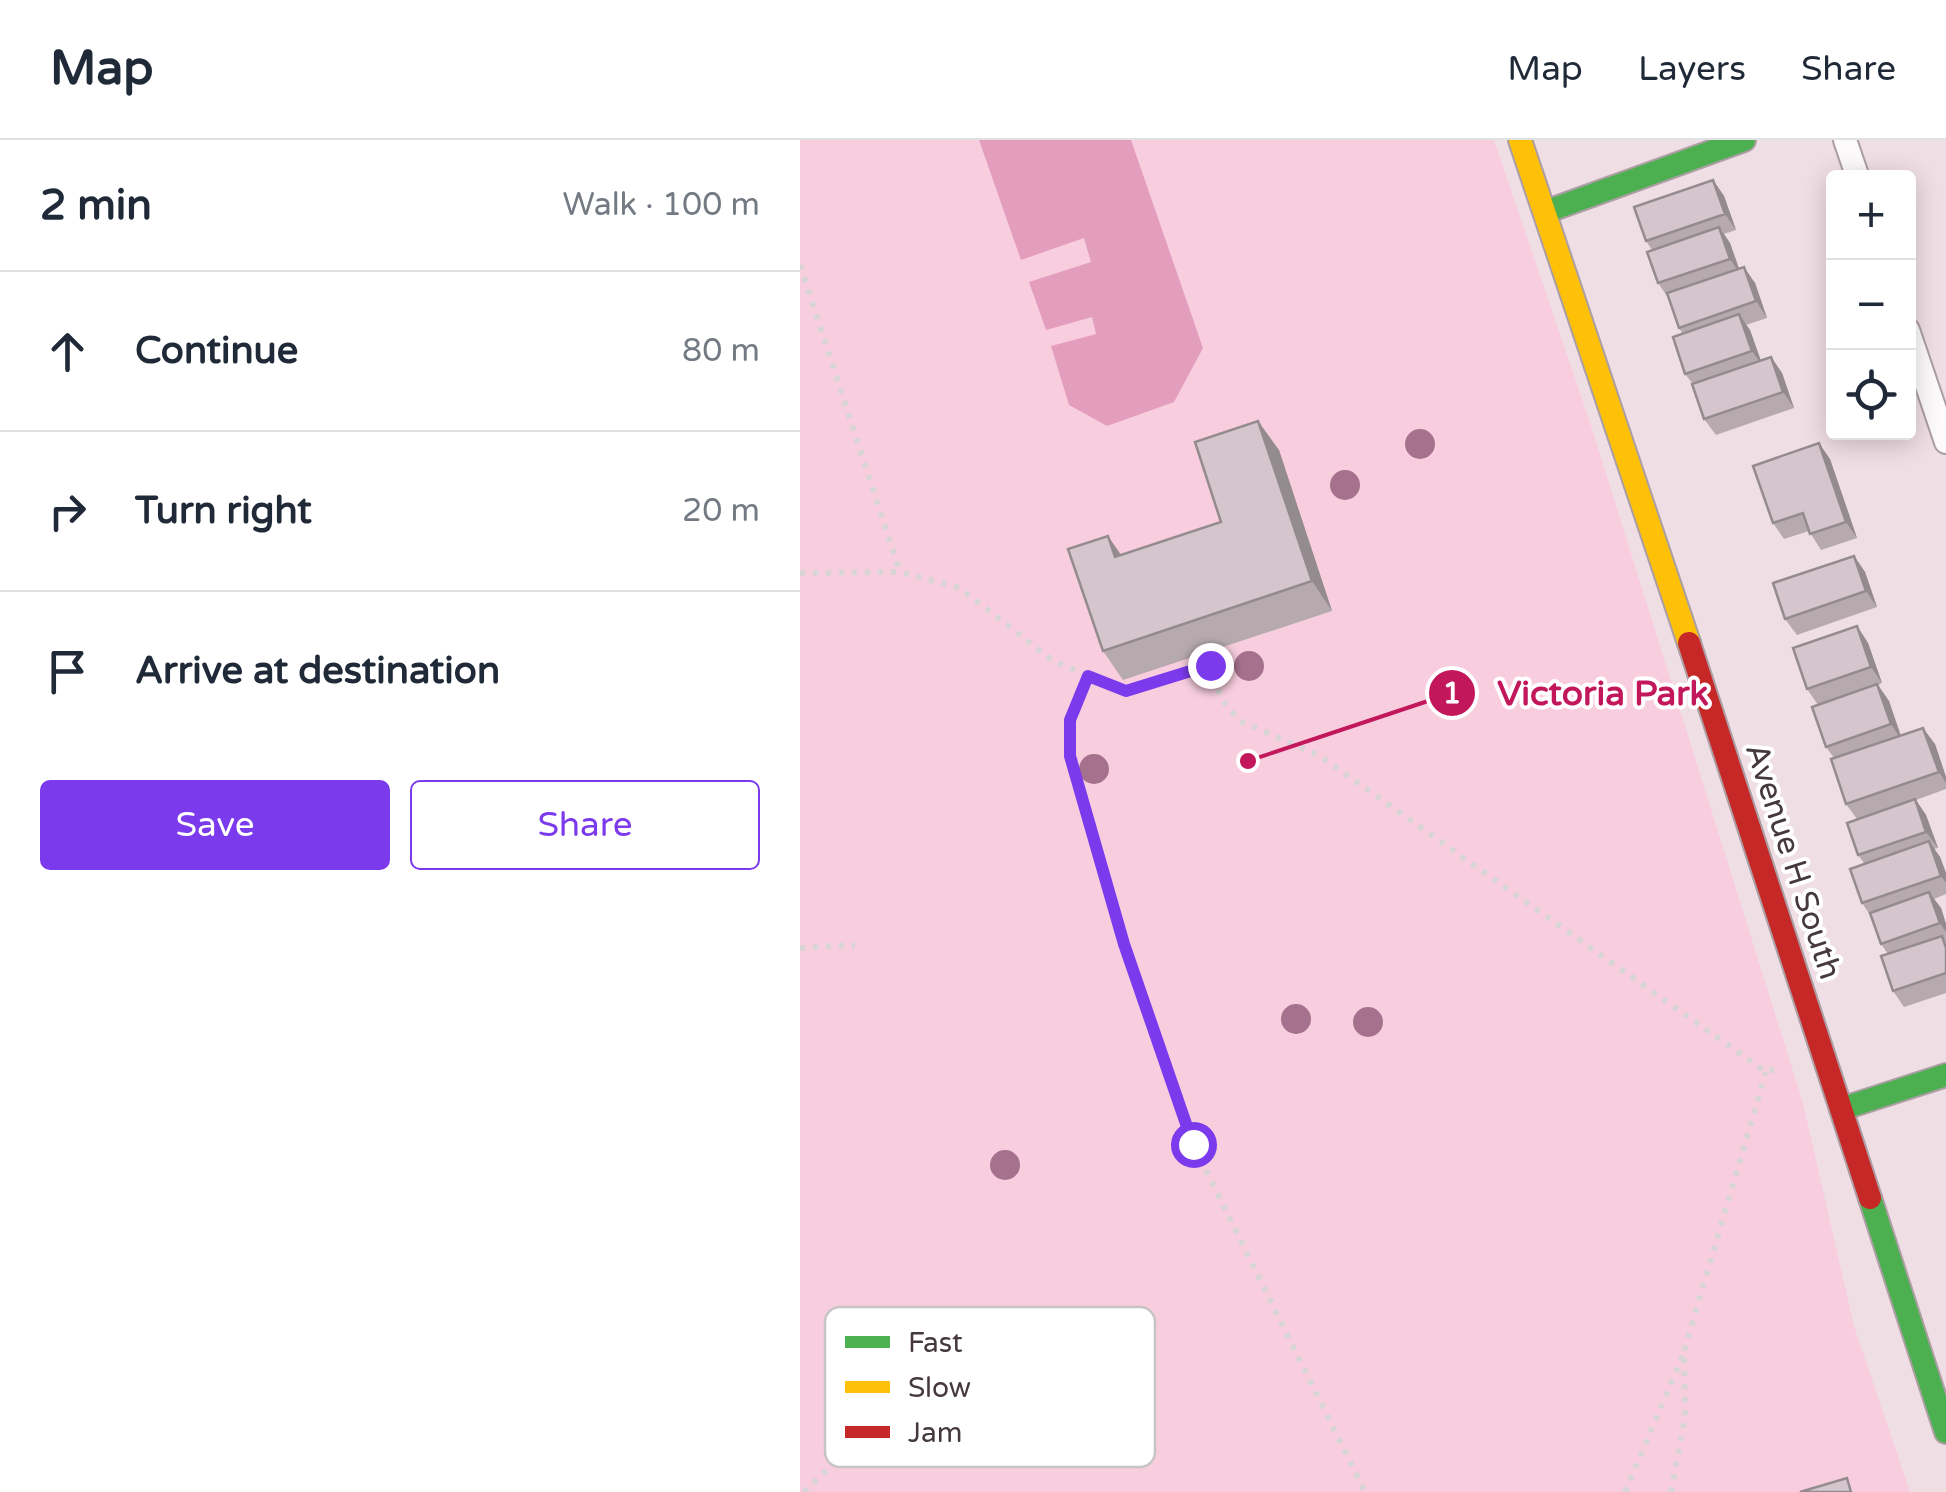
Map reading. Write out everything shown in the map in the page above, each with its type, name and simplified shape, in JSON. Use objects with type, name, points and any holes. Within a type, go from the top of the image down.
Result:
[{"type":"street","name":"Avenue H South","points":[[1520,140],[1614,411],[1946,1432]]},
{"type":"street","points":[[1545,212],[1744,140]]},
{"type":"street","points":[[1841,1110],[1946,1074]]},
{"type":"lane","points":[[1846,140],[1855,170]]},
{"type":"lane","points":[[1915,350],[1946,442]]},
{"type":"path","points":[[800,265],[900,572]]},
{"type":"path","points":[[800,573],[900,572],[960,588],[1053,662],[1126,691],[1210,665]]},
{"type":"path","points":[[1206,653],[1222,700],[1240,721],[1320,756],[1766,1072]]},
{"type":"path","points":[[1088,676],[1070,720],[1070,756],[1124,944],[1193,1144],[1365,1492]]},
{"type":"path","points":[[800,948],[855,944]]},
{"type":"path","points":[[1766,1072],[1822,1051]]},
{"type":"path","points":[[1625,1492],[1684,1352],[1766,1072]]},
{"type":"path","points":[[1670,1492],[1685,1417],[1684,1352]]},
{"type":"path","points":[[804,1492],[830,1467]]},
{"type":"shaded area","points":[[800,140],[1494,140],[1589,419],[1803,1103],[1854,1326],[1910,1492],[800,1492]]},
{"type":"shaded area","points":[[979,140],[1131,140],[1203,348],[1174,402],[1107,426],[1069,405],[1051,346],[1096,334],[1092,317],[1046,330],[1029,282],[1091,262],[1084,238],[1021,260]]},
{"type":"building","points":[[1713,180],[1725,214],[1646,241],[1634,207]]},
{"type":"building","points":[[1719,227],[1730,259],[1658,283],[1647,252]]},
{"type":"building","points":[[1744,267],[1756,301],[1679,328],[1667,293]]},
{"type":"building","points":[[1739,314],[1752,351],[1685,374],[1673,337]]},
{"type":"building","points":[[1771,357],[1783,392],[1704,419],[1692,384]]},
{"type":"building","points":[[1258,421],[1312,581],[1103,651],[1068,549],[1108,536],[1115,557],[1221,522],[1195,442]]},
{"type":"building","points":[[1819,443],[1846,522],[1810,534],[1803,513],[1773,523],[1753,466]]},
{"type":"building","points":[[1854,556],[1866,591],[1785,619],[1773,583]]},
{"type":"building","points":[[1857,626],[1871,667],[1807,689],[1793,648]]},
{"type":"building","points":[[1877,684],[1891,724],[1826,747],[1812,707]]},
{"type":"building","points":[[1923,728],[1939,772],[1846,804],[1831,759]]},
{"type":"building","points":[[1915,799],[1926,832],[1858,855],[1847,823]]},
{"type":"building","points":[[1929,841],[1941,876],[1862,903],[1850,869]]},
{"type":"building","points":[[1929,892],[1940,923],[1881,944],[1870,913]]},
{"type":"building","points":[[1942,936],[1946,973],[1893,991],[1881,956]]},
{"type":"building","points":[[1847,1478],[1851,1492],[1800,1492]]},
{"type":"traffic: fast","points":[[1545,212],[1744,140]]},
{"type":"traffic: fast","points":[[1841,1109],[1946,1075]]},
{"type":"traffic: fast","points":[[1870,1198],[1946,1432]]},
{"type":"traffic: slow","points":[[1520,140],[1689,643]]},
{"type":"traffic: jam","points":[[1689,643],[1870,1198]]},
{"type":"place","name":"Victoria Park","points":[[1248,761]]},
{"type":"route","points":[[1193,1144],[1124,944],[1070,756],[1070,720],[1088,676],[1126,691],[1210,665]]}]
